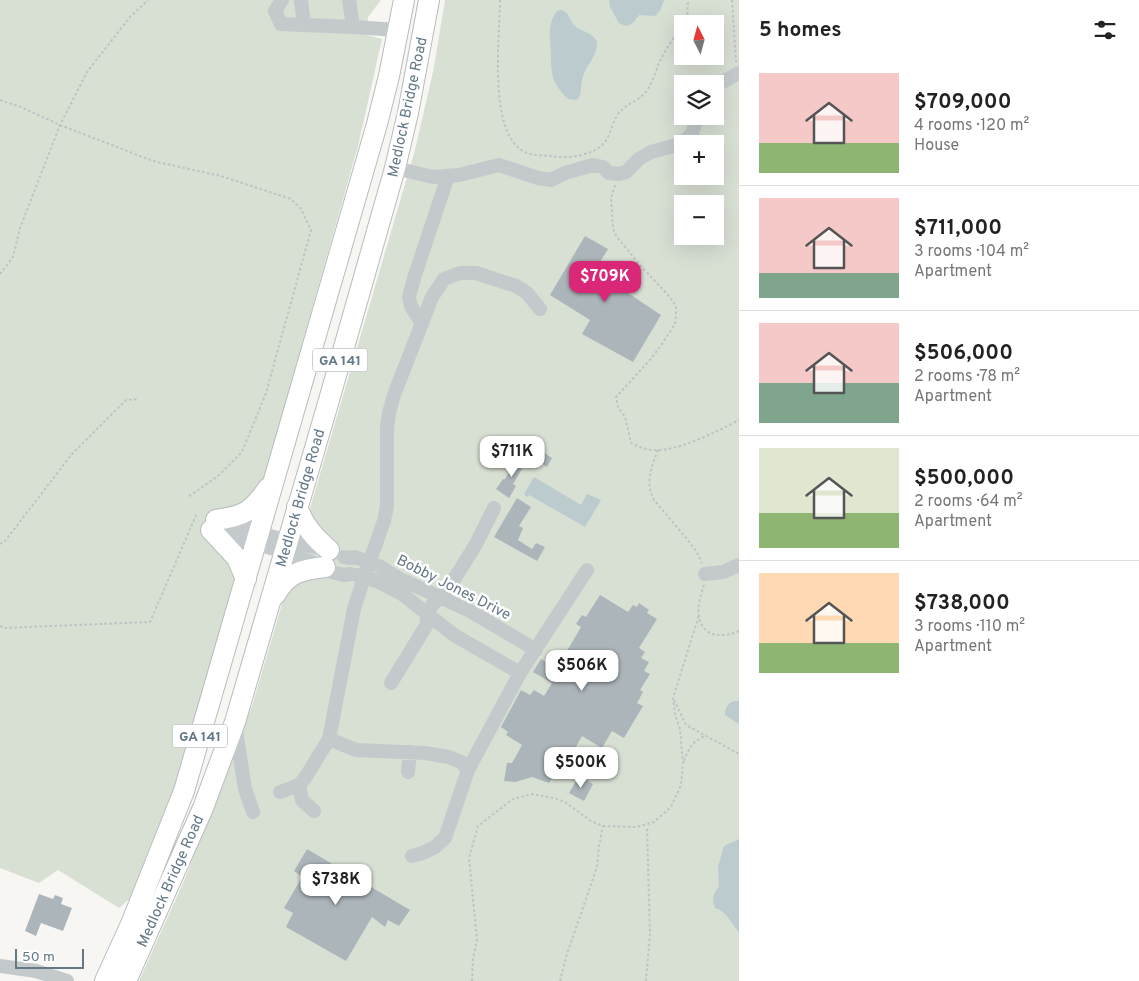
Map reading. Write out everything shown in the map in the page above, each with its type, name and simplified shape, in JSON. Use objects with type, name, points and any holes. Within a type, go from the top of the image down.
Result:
[{"type":"highway","name":"Medlock Bridge Road","points":[[108,979],[184,791],[377,124],[404,0]]},
{"type":"highway","name":"Medlock Bridge Road","points":[[108,979],[203,808],[235,722],[394,168],[408,113],[429,0]]},
{"type":"highway","points":[[246,579],[237,558],[213,525],[253,508],[276,476]]},
{"type":"highway","points":[[269,605],[278,590],[293,574],[338,557],[312,534],[297,507]]},
{"type":"street","points":[[282,0],[275,10],[281,24],[398,30]]},
{"type":"street","points":[[301,0],[304,25]]},
{"type":"street","points":[[349,0],[353,27]]},
{"type":"street","points":[[724,79],[737,70]]},
{"type":"street","points":[[394,168],[433,178],[459,176],[499,165],[538,178],[551,180],[565,173],[593,165],[603,168],[609,173],[618,174],[626,172],[639,159],[650,152],[683,143],[692,133],[695,125]]},
{"type":"street","points":[[422,324],[413,311],[409,297],[448,176]]},
{"type":"street","points":[[280,792],[299,785],[329,739],[354,609],[357,575],[369,562],[387,506],[387,428],[389,413],[394,395],[432,297],[444,279],[460,273],[476,273],[516,286],[527,293],[540,309]]},
{"type":"street","points":[[391,684],[426,626],[428,613],[432,606],[447,591],[494,508]]},
{"type":"street","name":"Bobby Jones Drive","points":[[213,525],[286,546],[369,562],[398,578],[470,611],[536,650]]},
{"type":"street","name":"Bobby Jones Drive","points":[[338,557],[334,565],[389,586],[428,613],[454,635],[520,673]]},
{"type":"street","points":[[705,574],[723,572],[739,565]]},
{"type":"street","points":[[412,856],[434,847],[445,838],[468,770],[520,673],[587,570]]},
{"type":"street","points":[[235,722],[245,789],[253,812]]},
{"type":"street","points":[[329,739],[356,750],[410,752],[449,758],[461,762],[468,770]]},
{"type":"street","points":[[408,772],[410,752]]},
{"type":"street","points":[[299,785],[302,800],[314,811]]},
{"type":"street","points":[[0,966],[15,974],[36,971],[68,981]]},
{"type":"path","points":[[0,274],[13,257],[20,228],[60,125],[87,72],[130,17],[148,0]]},
{"type":"path","points":[[500,0],[498,28],[499,101],[510,135],[516,145],[525,152],[536,155],[565,158],[597,150],[603,145],[622,108],[642,97],[648,89],[661,59],[674,39]]},
{"type":"path","points":[[687,15],[688,0]]},
{"type":"path","points":[[732,0],[737,70]]},
{"type":"path","points":[[0,100],[153,161],[221,176],[291,199],[301,209],[311,230],[266,393],[242,452],[218,476],[188,497]]},
{"type":"path","points":[[618,174],[612,198],[613,229],[640,265],[676,306],[675,324],[649,361],[616,397],[618,407],[625,417],[631,443],[643,448],[658,450],[689,443],[739,420]]},
{"type":"path","points":[[0,544],[5,541],[72,454],[126,400],[139,398]]},
{"type":"path","points":[[472,981],[473,959],[477,940],[469,858],[478,826],[513,799],[532,794],[565,802],[591,821],[603,826],[637,827],[654,822],[671,807],[681,785],[683,764],[680,729],[673,698],[698,615],[705,574],[696,551],[654,500],[649,491],[648,480],[658,450]]},
{"type":"path","points":[[0,626],[4,628],[150,622],[197,513]]},
{"type":"path","points":[[698,615],[702,627],[710,634],[722,636],[739,631]]},
{"type":"path","points":[[673,698],[686,725],[739,754]]},
{"type":"path","points":[[683,764],[689,747],[697,739],[706,736]]},
{"type":"path","points":[[560,981],[567,954],[597,867],[603,826]]},
{"type":"path","points":[[646,981],[650,934],[647,828]]},
{"type":"shaded area","points":[[0,0],[381,0],[368,17],[367,35],[382,39],[358,146],[198,713],[155,848],[135,894],[119,908],[58,870],[39,883],[0,868]]},
{"type":"shaded area","points":[[445,0],[739,0],[739,981],[139,981],[184,881],[253,703],[415,150],[433,72]]},
{"type":"shaded area","points":[[609,0],[664,0],[660,11],[655,16],[639,15],[633,23],[626,26],[619,23],[610,7]]},
{"type":"shaded area","points":[[561,10],[567,14],[576,27],[591,35],[597,41],[594,55],[583,76],[577,100],[568,99],[563,94],[555,83],[552,72],[550,27],[557,11]]},
{"type":"shaded area","points":[[534,477],[581,505],[587,494],[601,500],[585,527],[529,495],[527,497],[524,494]]},
{"type":"shaded area","points":[[734,701],[739,701],[739,724],[725,715],[727,706]]},
{"type":"shaded area","points":[[739,839],[739,932],[725,914],[715,908],[713,899],[719,887],[718,867],[724,846]]},
{"type":"building","points":[[585,236],[608,249],[600,262],[619,274],[613,283],[661,315],[633,362],[582,334],[590,320],[550,295]]},
{"type":"building","points":[[543,452],[552,458],[547,467],[538,461]]},
{"type":"building","points":[[520,455],[528,459],[513,484],[516,486],[509,498],[496,489],[505,479]]},
{"type":"building","points":[[517,498],[531,507],[519,526],[523,528],[518,540],[532,549],[536,543],[545,547],[537,561],[494,537]]},
{"type":"building","points":[[600,595],[628,612],[633,605],[637,607],[639,603],[649,610],[647,613],[657,619],[639,648],[645,652],[641,658],[649,662],[644,671],[650,674],[640,690],[643,692],[637,703],[643,706],[624,738],[612,731],[602,748],[582,736],[572,754],[565,750],[554,769],[557,771],[549,783],[532,777],[515,782],[504,781],[507,763],[512,763],[522,745],[506,735],[508,732],[501,727],[521,690],[530,695],[534,690],[544,696],[552,683],[533,672],[541,659],[560,670],[567,657],[564,656],[581,627],[576,624],[582,615],[586,617]]},
{"type":"building","points":[[579,776],[593,784],[584,801],[569,793]]},
{"type":"building","points":[[307,849],[410,910],[399,926],[388,920],[385,927],[372,917],[346,961],[286,927],[293,913],[284,908],[302,877],[294,871]]},
{"type":"building","points":[[39,894],[53,899],[55,895],[63,898],[61,904],[72,908],[63,931],[41,923],[36,936],[25,931]]}]
